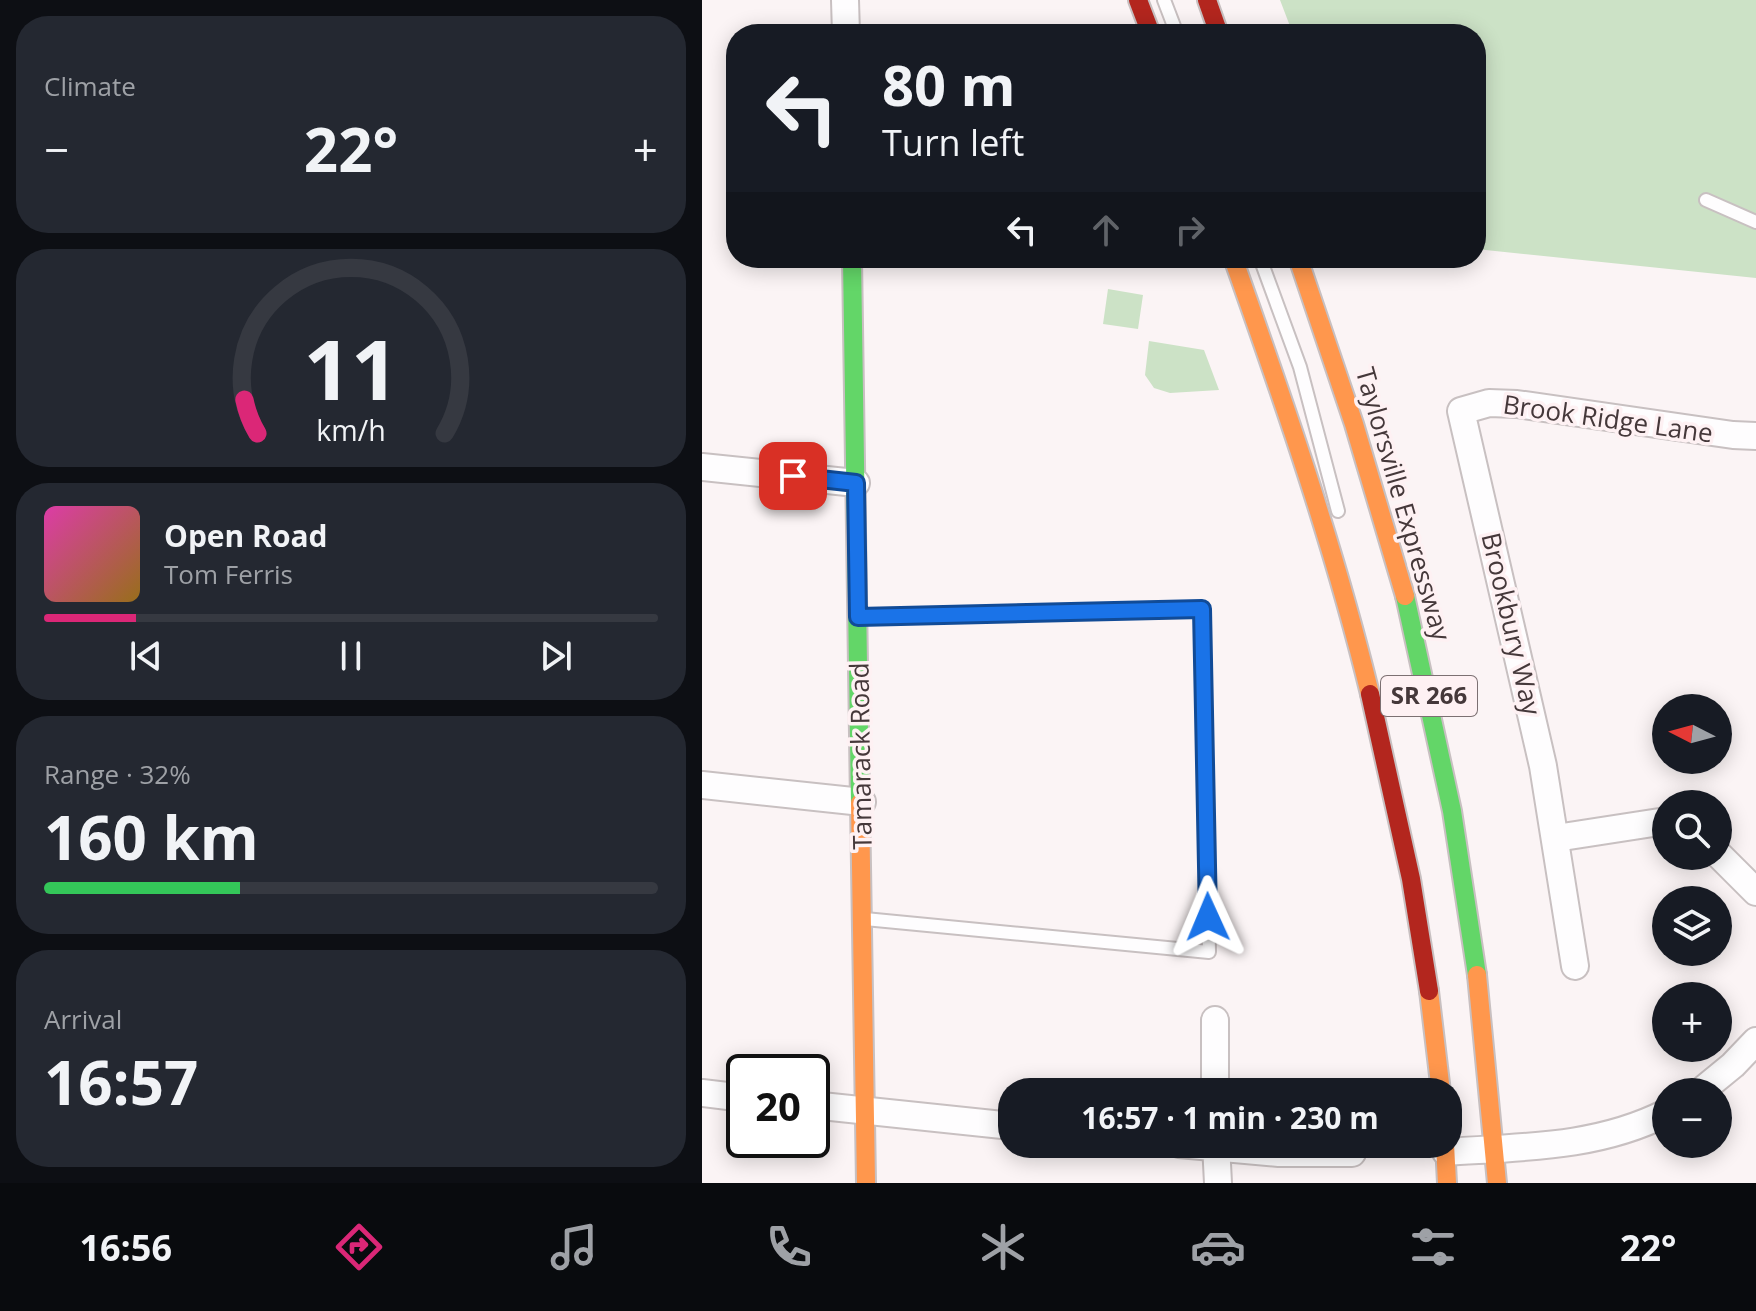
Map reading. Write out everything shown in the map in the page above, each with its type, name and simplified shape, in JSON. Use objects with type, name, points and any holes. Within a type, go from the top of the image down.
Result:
[{"type":"main road","points":[[1138,0],[1147,24]]},
{"type":"main road","points":[[1207,0],[1215,24]]},
{"type":"main road","name":"Tamarack Road","points":[[852,268],[866,1183]]},
{"type":"main road","name":"SR 266","points":[[1237,268],[1307,468],[1364,669],[1411,884],[1439,1078]]},
{"type":"main road","name":"Taylorsville Expressway","points":[[1301,268],[1375,490],[1434,716],[1466,904],[1495,1149]]},
{"type":"main road","name":"SR 266","points":[[1495,1149],[1497,1183]]},
{"type":"main road","points":[[1446,1158],[1447,1183]]},
{"type":"street","points":[[845,0],[846,24]]},
{"type":"street","name":"Brook Ridge Lane","points":[[1461,411],[1489,403],[1517,404],[1756,436]]},
{"type":"street","name":"Brookbury Way","points":[[1461,411],[1543,766],[1575,966]]},
{"type":"street","points":[[702,467],[856,483]]},
{"type":"street","points":[[702,785],[862,802]]},
{"type":"street","points":[[1556,838],[1652,823]]},
{"type":"street","points":[[1732,868],[1756,892]]},
{"type":"street","points":[[1215,1020],[1215,1078]]},
{"type":"street","points":[[1717,1078],[1756,1041]]},
{"type":"street","points":[[702,1093],[726,1096]]},
{"type":"street","points":[[830,1107],[998,1125]]},
{"type":"street","points":[[1462,1148],[1495,1149],[1583,1141],[1652,1119]]},
{"type":"street","points":[[1217,1158],[1218,1183]]},
{"type":"lane","points":[[1164,0],[1173,24]]},
{"type":"lane","points":[[1706,200],[1756,222]]},
{"type":"lane","points":[[1264,268],[1304,379],[1340,519]]},
{"type":"lane","points":[[1348,560],[1364,669]]},
{"type":"lane","points":[[858,617],[1202,609],[1209,952],[862,919]]},
{"type":"green space","points":[[1280,0],[1756,0],[1756,278],[1486,250],[1486,24],[1289,24]]},
{"type":"green space","points":[[1108,289],[1143,295],[1138,329],[1103,324]]},
{"type":"green space","points":[[1149,341],[1204,350],[1219,390],[1170,393],[1154,388],[1145,375]]},
{"type":"traffic: fast","points":[[852,268],[860,803]]},
{"type":"traffic: fast","points":[[1405,596],[1452,811],[1477,975]]},
{"type":"traffic: slow","points":[[1236,268],[1324,529],[1370,694]]},
{"type":"traffic: slow","points":[[1301,268],[1354,424],[1405,596]]},
{"type":"traffic: slow","points":[[860,803],[866,1183]]},
{"type":"traffic: slow","points":[[1477,975],[1497,1183]]},
{"type":"traffic: slow","points":[[1429,991],[1439,1078]]},
{"type":"traffic: slow","points":[[1446,1158],[1447,1183]]},
{"type":"traffic: jam","points":[[1138,0],[1147,24]]},
{"type":"traffic: jam","points":[[1207,0],[1215,24]]},
{"type":"traffic: jam","points":[[1370,694],[1411,879],[1429,991]]},
{"type":"route","points":[[793,476],[856,483],[858,617],[1202,609],[1208,917]]}]
